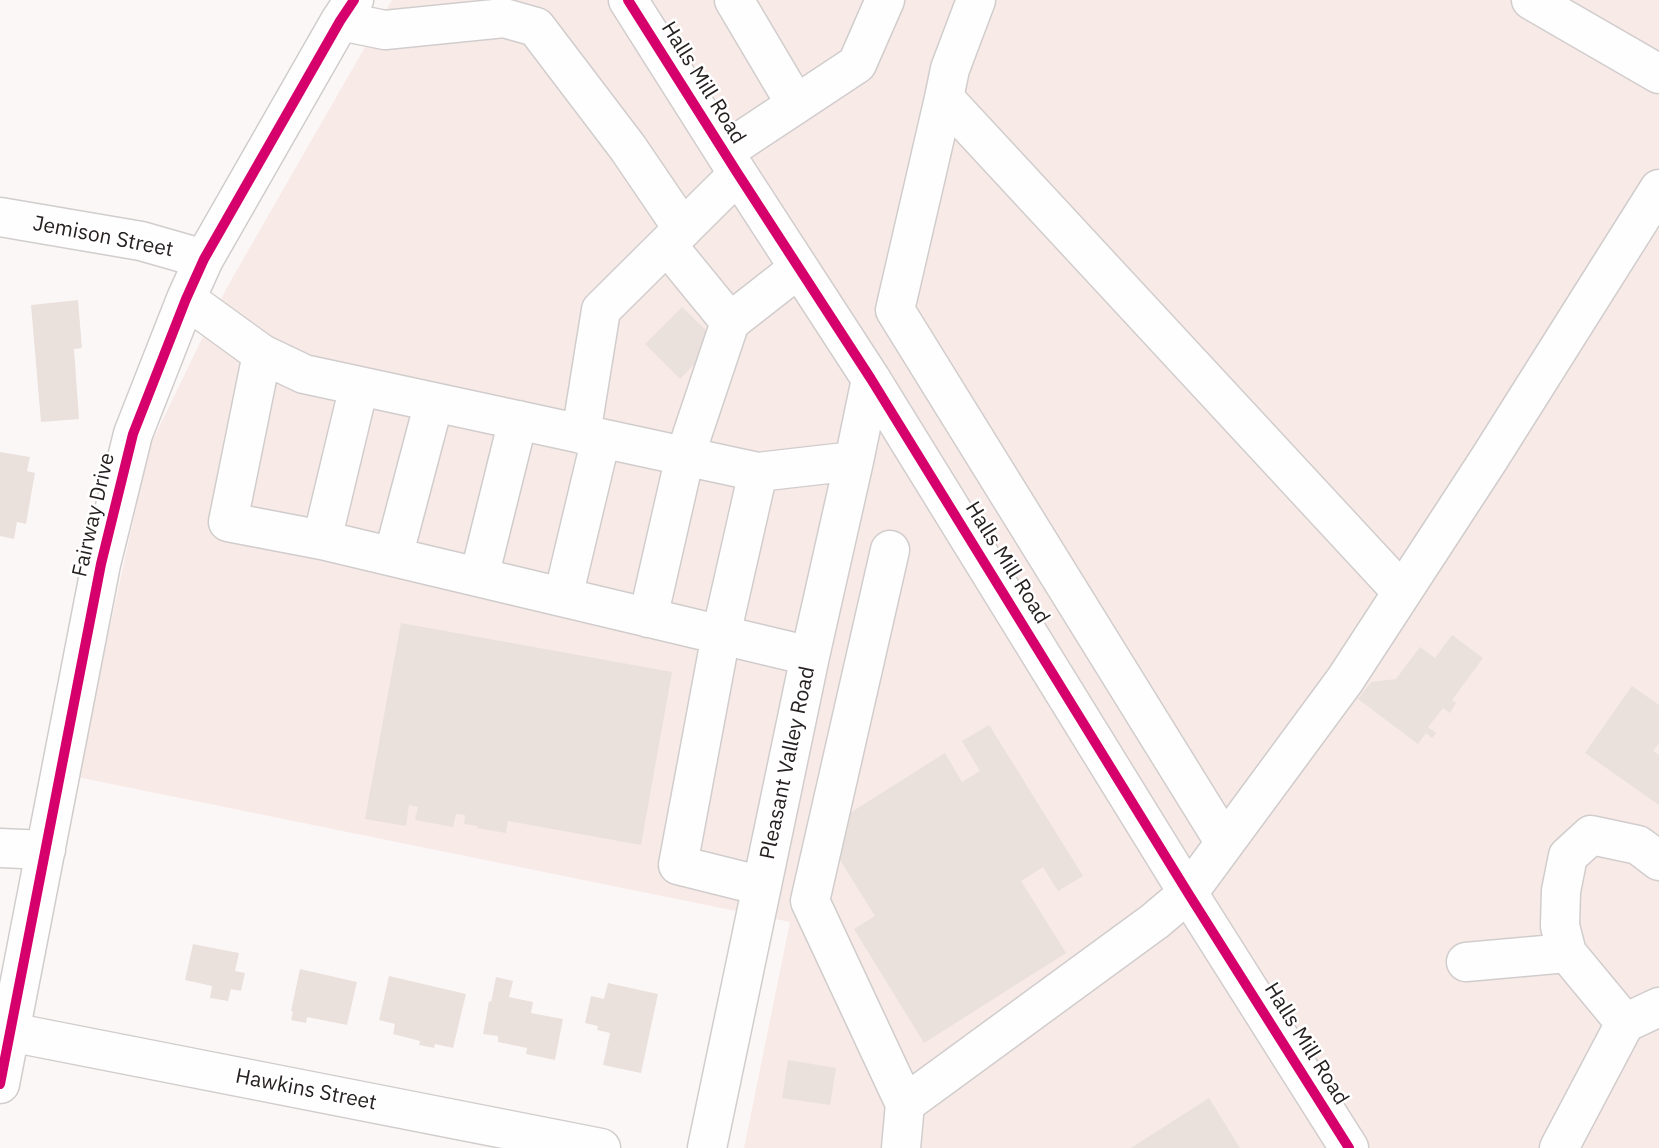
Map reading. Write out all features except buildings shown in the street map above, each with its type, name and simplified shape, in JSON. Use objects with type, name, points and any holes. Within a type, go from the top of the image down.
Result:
[{"type":"street","name":"Halls Mill Road","points":[[628,0],[871,379],[1188,893],[1349,1148]]},
{"type":"street","points":[[734,0],[795,103]]},
{"type":"street","points":[[562,597],[591,436],[601,310],[675,237],[731,163],[795,103],[856,64],[885,0]]},
{"type":"street","points":[[976,0],[950,69],[895,310],[1225,843]]},
{"type":"street","points":[[1531,0],[1659,74]]},
{"type":"street","points":[[347,10],[385,30],[504,18],[536,27],[628,148],[675,237],[730,322]]},
{"type":"street","name":"Fairway Drive","points":[[0,1084],[101,564],[132,434],[186,299],[205,259],[347,10]]},
{"type":"street","points":[[944,98],[1402,592]]},
{"type":"street","points":[[905,1104],[1155,921],[1188,893],[1345,680],[1494,452],[1659,189]]},
{"type":"street","name":"Jemison Street","points":[[0,217],[141,241],[205,259]]},
{"type":"street","points":[[648,618],[685,456],[730,322],[799,268]]},
{"type":"street","points":[[186,299],[262,354],[304,374],[758,472],[854,461]]},
{"type":"street","points":[[262,354],[228,522],[322,540],[810,656]]},
{"type":"street","name":"Pleasant Valley Road","points":[[707,1148],[871,379]]},
{"type":"street","points":[[322,540],[359,386]]},
{"type":"street","points":[[393,557],[434,402]]},
{"type":"street","points":[[479,577],[518,420]]},
{"type":"street","points":[[758,472],[721,635],[678,864],[762,886]]},
{"type":"street","points":[[890,550],[810,901],[905,1104],[901,1148]]},
{"type":"street","points":[[1625,1023],[1567,953],[1560,926],[1561,891],[1568,856],[1591,835],[1638,845],[1659,860]]},
{"type":"street","points":[[0,848],[46,850]]},
{"type":"street","points":[[1466,962],[1567,953]]},
{"type":"street","points":[[1559,1148],[1625,1023],[1659,1007]]},
{"type":"street","name":"Hawkins Street","points":[[10,1032],[601,1148]]},
{"type":"shaded area","points":[[392,0],[1659,0],[1659,1148],[744,1148],[790,922],[77,777],[149,448],[226,289]]},
{"type":"cycle path","points":[[0,1084],[101,564],[133,434],[204,259],[354,0]]},
{"type":"cycle path","points":[[628,0],[871,379],[1188,893],[1349,1148]]}]
